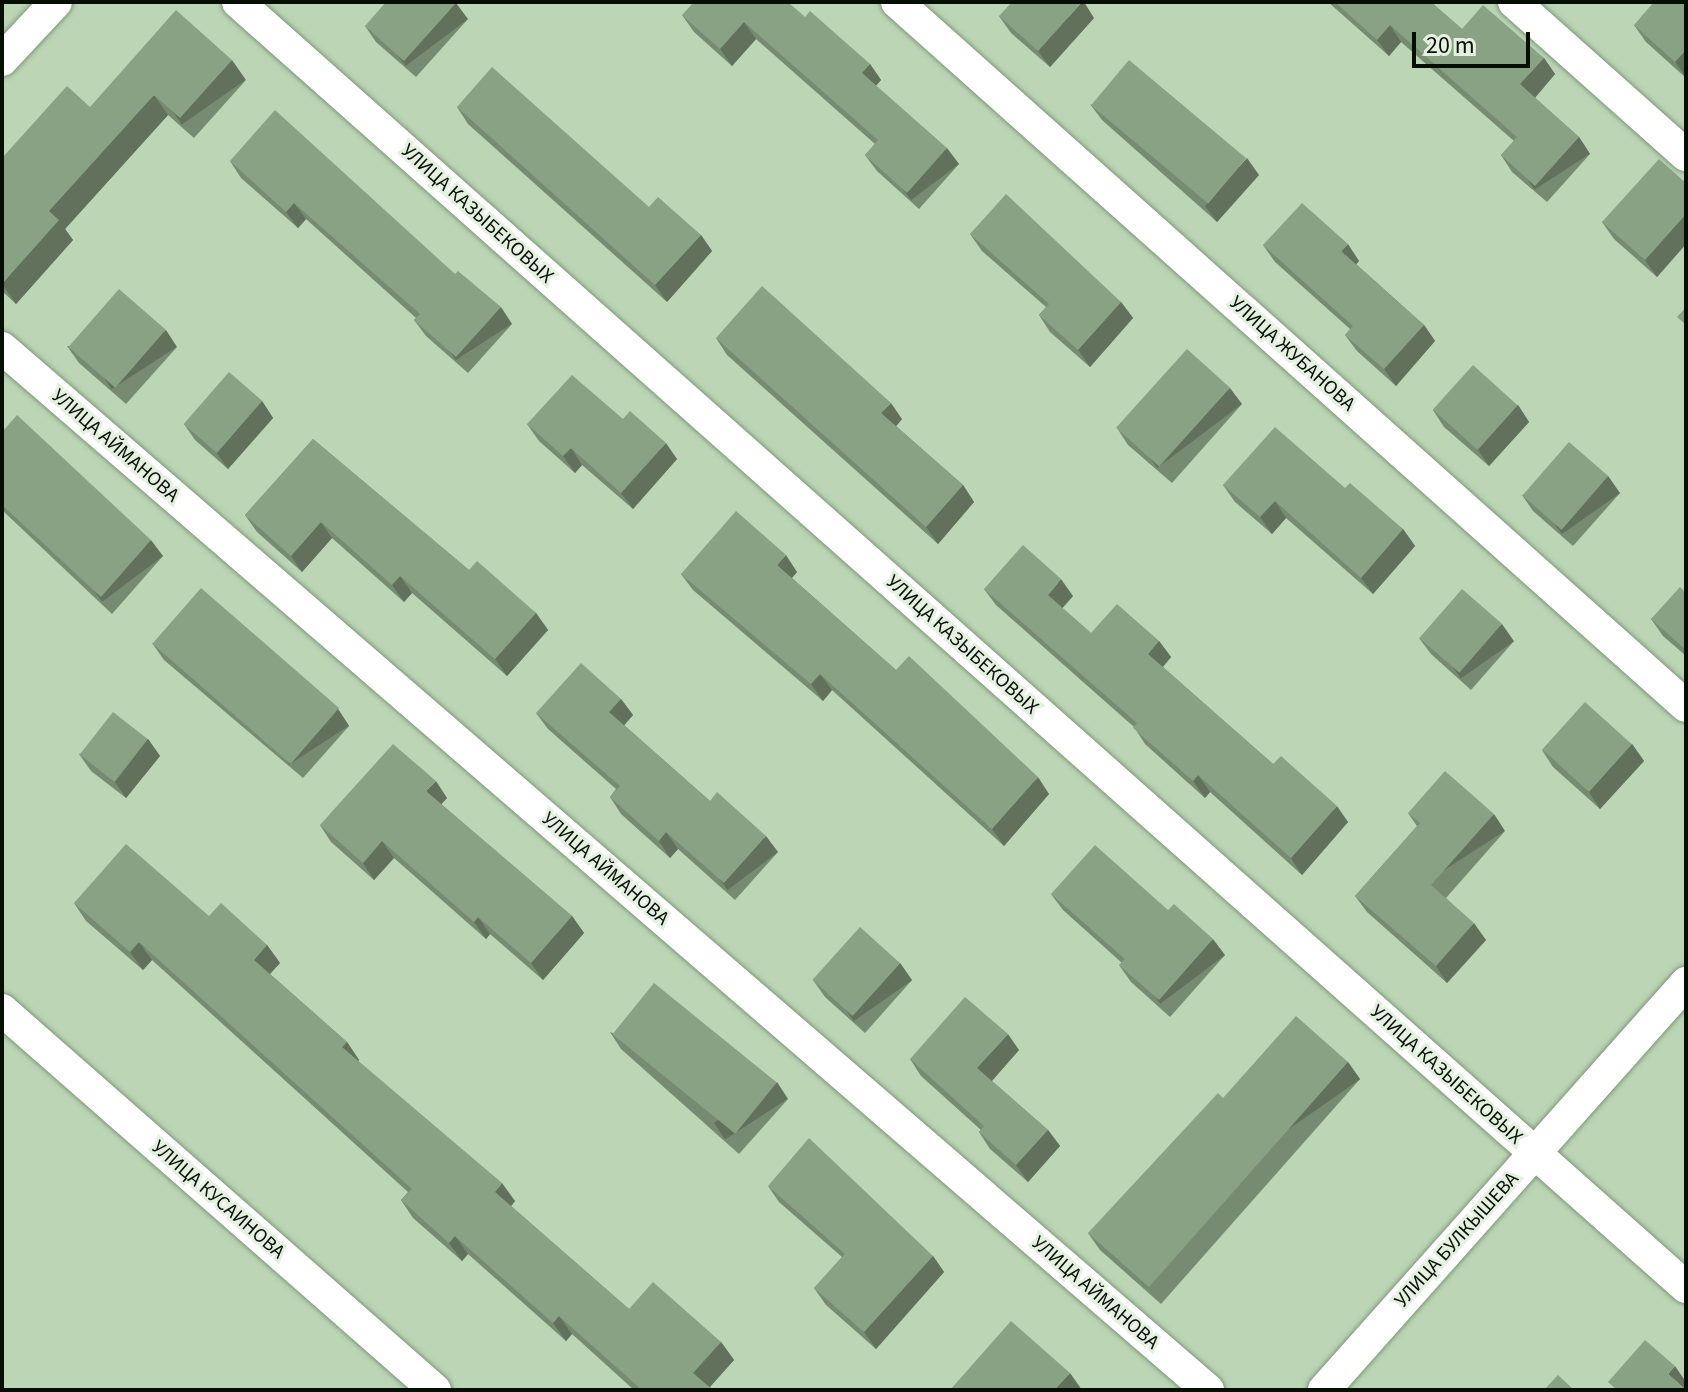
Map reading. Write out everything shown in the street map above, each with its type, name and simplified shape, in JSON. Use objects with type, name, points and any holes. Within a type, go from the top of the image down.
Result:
[{"type":"street","points":[[2,60],[56,2]]},
{"type":"street","name":"УЛИЦА КАЗЫБЕКОВЫХ","points":[[238,2],[1686,1287]]},
{"type":"street","name":"УЛИЦА ЖУБАНОВА","points":[[897,2],[1686,706]]},
{"type":"street","points":[[1514,2],[1686,155]]},
{"type":"street","name":"УЛИЦА АЙМАНОВА","points":[[2,348],[1208,1390]]},
{"type":"street","name":"УЛИЦА БУЛКЫШЕВА","points":[[1324,1390],[1686,983]]},
{"type":"street","name":"УЛИЦА КУСАИНОВА","points":[[2,1010],[435,1390]]},
{"type":"building","points":[[386,2],[456,3],[404,61],[365,26]]},
{"type":"building","points":[[694,2],[788,2],[805,17],[810,11],[870,64],[862,73],[947,148],[907,193],[865,155],[878,140],[744,22],[720,49],[682,15]]},
{"type":"building","points":[[1012,2],[1082,2],[1038,51],[999,16]]},
{"type":"building","points":[[1335,2],[1431,2],[1462,29],[1483,5],[1544,58],[1520,84],[1579,137],[1535,186],[1501,155],[1517,137],[1390,25],[1377,40]]},
{"type":"building","points":[[1654,2],[1686,2],[1686,50],[1675,62],[1634,25]]},
{"type":"building","points":[[176,10],[232,60],[180,118],[154,95],[49,211],[59,220],[2,284],[2,158],[67,86],[90,107]]},
{"type":"building","points":[[1129,60],[1246,158],[1208,204],[1091,105]]},
{"type":"building","points":[[492,67],[649,207],[658,197],[701,235],[655,285],[457,107]]},
{"type":"building","points":[[275,110],[455,274],[458,271],[501,307],[456,357],[414,320],[420,314],[294,203],[286,212],[230,161]]},
{"type":"building","points":[[1659,159],[1686,183],[1686,214],[1645,260],[1602,222]]},
{"type":"building","points":[[1006,194],[1121,302],[1078,350],[1039,315],[1049,304],[970,234]]},
{"type":"building","points":[[1302,203],[1348,244],[1341,251],[1424,325],[1384,369],[1345,335],[1353,326],[1263,245]]},
{"type":"building","points":[[762,286],[891,403],[881,413],[963,485],[926,527],[716,338]]},
{"type":"building","points":[[119,289],[166,330],[115,388],[68,347]]},
{"type":"building","points":[[1686,307],[1686,325],[1677,317]]},
{"type":"building","points":[[1187,349],[1230,388],[1159,467],[1116,428]]},
{"type":"building","points":[[1473,365],[1518,405],[1477,450],[1433,410]]},
{"type":"building","points":[[229,372],[262,401],[217,453],[184,424]]},
{"type":"building","points":[[572,375],[623,419],[630,411],[666,443],[621,493],[571,448],[563,456],[527,424]]},
{"type":"building","points":[[17,415],[151,540],[101,597],[2,505],[2,432]]},
{"type":"building","points":[[1275,427],[1345,488],[1350,483],[1403,529],[1361,578],[1275,501],[1260,517],[1223,485]]},
{"type":"building","points":[[313,439],[469,570],[477,561],[536,613],[495,659],[400,576],[392,585],[321,522],[291,556],[245,515]]},
{"type":"building","points":[[1569,442],[1608,476],[1562,530],[1522,496]]},
{"type":"building","points":[[736,511],[786,555],[777,565],[896,670],[909,656],[1038,777],[992,829],[820,674],[811,684],[681,574]]},
{"type":"building","points":[[1023,545],[1061,579],[1048,595],[1091,633],[1117,604],[1159,641],[1148,654],[1273,764],[1281,756],[1337,806],[1291,858],[1198,775],[1193,781],[1133,728],[1137,723],[984,589]]},
{"type":"building","points":[[1680,587],[1686,593],[1686,650],[1651,619]]},
{"type":"building","points":[[201,588],[339,708],[291,764],[152,644]]},
{"type":"building","points":[[1462,589],[1502,624],[1459,673],[1419,638]]},
{"type":"building","points":[[581,663],[621,699],[609,712],[710,801],[717,792],[766,836],[724,883],[666,832],[659,841],[610,797],[620,786],[536,713]]},
{"type":"building","points":[[1585,702],[1632,744],[1589,792],[1542,750]]},
{"type":"building","points":[[113,712],[148,739],[114,782],[80,755]]},
{"type":"building","points":[[393,744],[436,781],[426,791],[572,916],[531,963],[478,917],[474,922],[382,841],[363,863],[320,825]]},
{"type":"building","points":[[1445,771],[1494,814],[1431,885],[1474,923],[1436,966],[1355,896],[1420,823],[1408,813]]},
{"type":"building","points":[[126,844],[209,916],[221,903],[267,945],[254,960],[347,1042],[342,1047],[502,1183],[495,1192],[629,1309],[653,1282],[721,1342],[693,1373],[713,1390],[642,1390],[559,1316],[553,1323],[455,1236],[449,1243],[401,1200],[412,1189],[139,942],[130,952],[74,903]]},
{"type":"building","points":[[1095,845],[1168,910],[1174,904],[1213,939],[1159,1000],[1119,965],[1125,959],[1051,894]]},
{"type":"building","points":[[860,927],[900,963],[853,1016],[812,980]]},
{"type":"building","points":[[654,983],[777,1082],[735,1134],[612,1034]]},
{"type":"building","points":[[965,997],[1008,1034],[977,1068],[1048,1130],[1016,1165],[979,1132],[984,1126],[910,1059]]},
{"type":"building","points":[[1296,1016],[1348,1062],[1149,1287],[1088,1233],[1218,1093],[1223,1098]]},
{"type":"building","points":[[809,1138],[933,1256],[864,1332],[814,1288],[845,1254],[768,1186]]},
{"type":"building","points":[[1011,1321],[1070,1373],[1054,1390],[950,1390]]},
{"type":"building","points":[[1645,1340],[1675,1366],[1668,1374],[1686,1390],[1617,1390],[1608,1382]]},
{"type":"building","points":[[1558,1375],[1574,1390],[1544,1390]]}]
